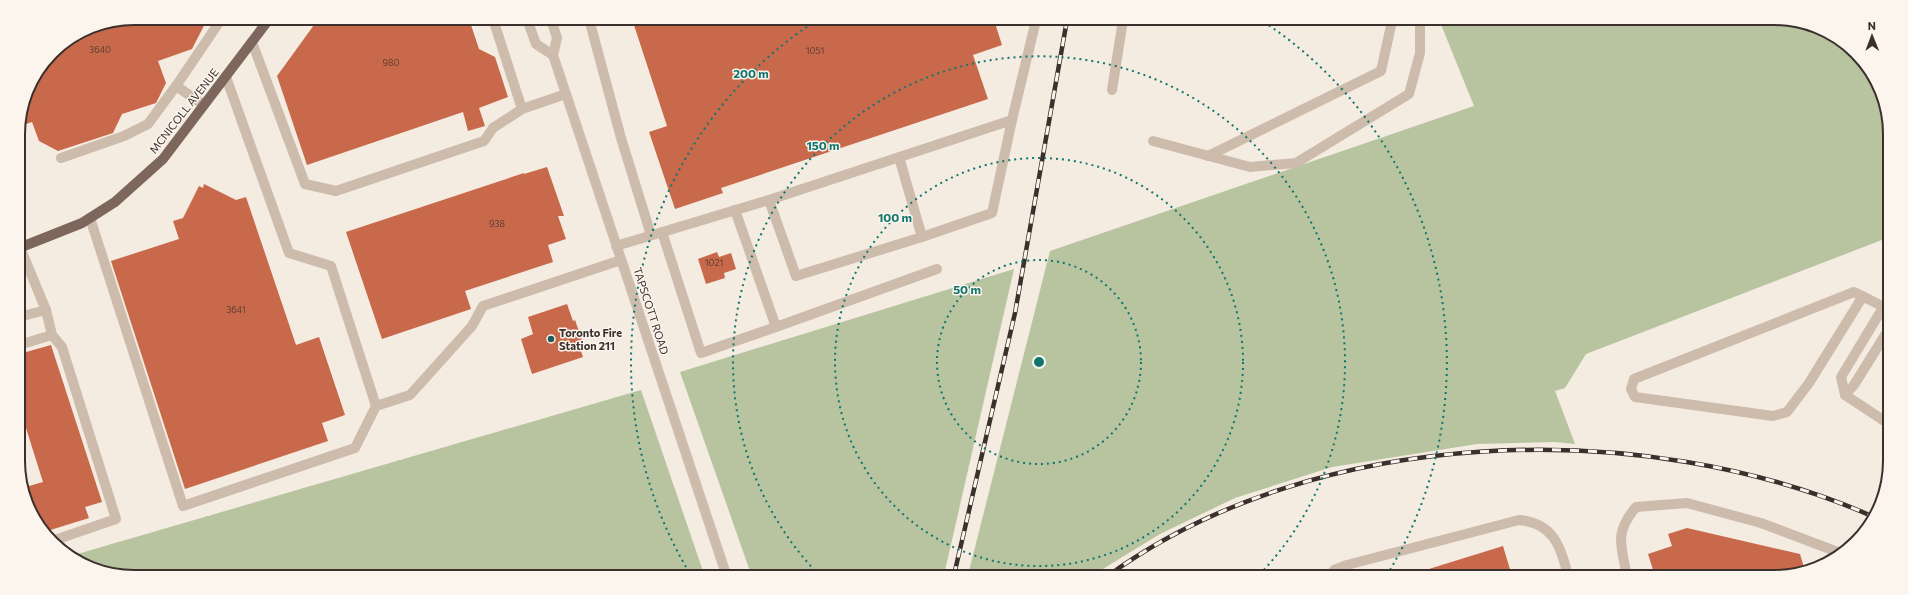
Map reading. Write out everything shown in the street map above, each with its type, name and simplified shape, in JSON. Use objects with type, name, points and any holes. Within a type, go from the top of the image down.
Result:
[{"type":"main road","name":"MCNICOLL AVENUE","points":[[25,245],[82,223],[116,202],[163,159],[265,25]]},
{"type":"street","points":[[61,158],[124,136],[148,124],[217,25]]},
{"type":"street","points":[[495,25],[522,109]]},
{"type":"street","points":[[529,25],[536,44],[553,55]]},
{"type":"street","name":"TAPSCOTT ROAD","points":[[553,25],[557,38],[553,55],[725,570]]},
{"type":"street","points":[[591,25],[621,138],[651,235]]},
{"type":"street","points":[[769,200],[796,276],[922,237],[992,213],[1035,25]]},
{"type":"street","points":[[1112,90],[1121,25]]},
{"type":"street","points":[[1208,156],[1381,71],[1391,25]]},
{"type":"street","points":[[1153,141],[1250,167],[1296,163],[1409,94],[1420,53],[1420,25]]},
{"type":"street","points":[[252,42],[305,184],[336,191],[484,141],[493,128],[522,109],[566,94]]},
{"type":"street","points":[[90,218],[183,506],[355,448],[376,406],[331,266],[289,253],[226,77]]},
{"type":"street","points":[[176,86],[204,105]]},
{"type":"street","points":[[616,246],[769,200],[1012,120]]},
{"type":"street","points":[[899,157],[922,237]]},
{"type":"street","points":[[735,210],[776,327]]},
{"type":"street","points":[[662,232],[701,353],[937,269]]},
{"type":"street","points":[[376,406],[410,395],[472,326],[483,306],[621,260]]},
{"type":"street","points":[[25,261],[46,310],[52,335],[62,347],[116,518],[58,539]]},
{"type":"street","points":[[1863,296],[1809,383],[1787,412],[1773,416],[1635,397],[1631,388],[1634,379],[1854,292],[1883,304]]},
{"type":"street","points":[[25,315],[46,310]]},
{"type":"street","points":[[1883,310],[1841,377],[1845,394],[1883,420]]},
{"type":"street","points":[[25,343],[52,335]]},
{"type":"street","points":[[1845,394],[1854,385],[1883,338]]},
{"type":"street","points":[[1626,570],[1620,541],[1626,520],[1636,507],[1686,503],[1761,523],[1836,551]]},
{"type":"street","points":[[1334,570],[1347,565],[1519,520],[1533,521],[1545,527],[1552,534],[1564,560],[1566,570]]},
{"type":"green space","points":[[1441,25],[1788,26],[1816,33],[1840,48],[1851,57],[1860,68],[1875,92],[1881,113],[1883,127],[1883,240],[1586,354],[1565,388],[1555,391],[1575,444],[1555,442],[1477,444],[1332,467],[1235,498],[1160,534],[1101,570],[969,570],[1050,251],[1474,106]]},
{"type":"green space","points":[[1014,269],[945,570],[750,570],[680,372]]},
{"type":"green space","points":[[641,390],[703,570],[134,570],[106,566],[92,562],[78,554]]},
{"type":"building","points":[[204,25],[192,49],[158,61],[166,83],[156,103],[122,114],[113,133],[58,151],[39,141],[32,122],[25,124],[31,99],[43,73],[62,52],[86,36],[120,26]]},
{"type":"building","points":[[314,25],[471,25],[479,49],[495,57],[508,97],[479,108],[485,126],[468,131],[463,112],[307,165],[277,76]]},
{"type":"building","points":[[634,25],[996,25],[1002,45],[973,55],[988,99],[721,188],[723,193],[675,209],[649,132],[667,126]]},
{"type":"building","points":[[547,167],[564,216],[558,216],[566,239],[548,245],[553,262],[465,291],[471,309],[382,339],[346,232],[524,173]]},
{"type":"building","points":[[204,184],[236,200],[246,197],[296,345],[319,337],[345,415],[322,423],[328,441],[185,489],[111,261],[179,239],[173,221],[183,218],[199,186],[203,188]]},
{"type":"building","points":[[717,252],[719,257],[731,253],[736,269],[724,273],[725,278],[706,284],[698,259]]},
{"type":"building","name":"Toronto Fire Station 211","points":[[567,304],[573,321],[575,320],[582,340],[578,342],[583,357],[532,374],[521,339],[533,334],[528,317]]},
{"type":"building","points":[[51,345],[102,502],[85,507],[89,518],[50,530],[33,503],[28,486],[43,482],[25,425],[25,352]]},
{"type":"building","points":[[1687,528],[1800,554],[1803,566],[1781,570],[1653,570],[1648,554],[1672,546],[1668,534]]},
{"type":"building","points":[[1503,546],[1510,570],[1426,570]]},
{"type":"railway","points":[[955,570],[1015,313],[1066,25]]},
{"type":"railway","points":[[1117,570],[1192,525],[1284,488],[1382,464],[1483,452],[1586,451],[1687,462],[1784,484],[1869,515]]},
{"type":"place","name":"Toronto Fire Station 211","points":[[551,339]]}]
